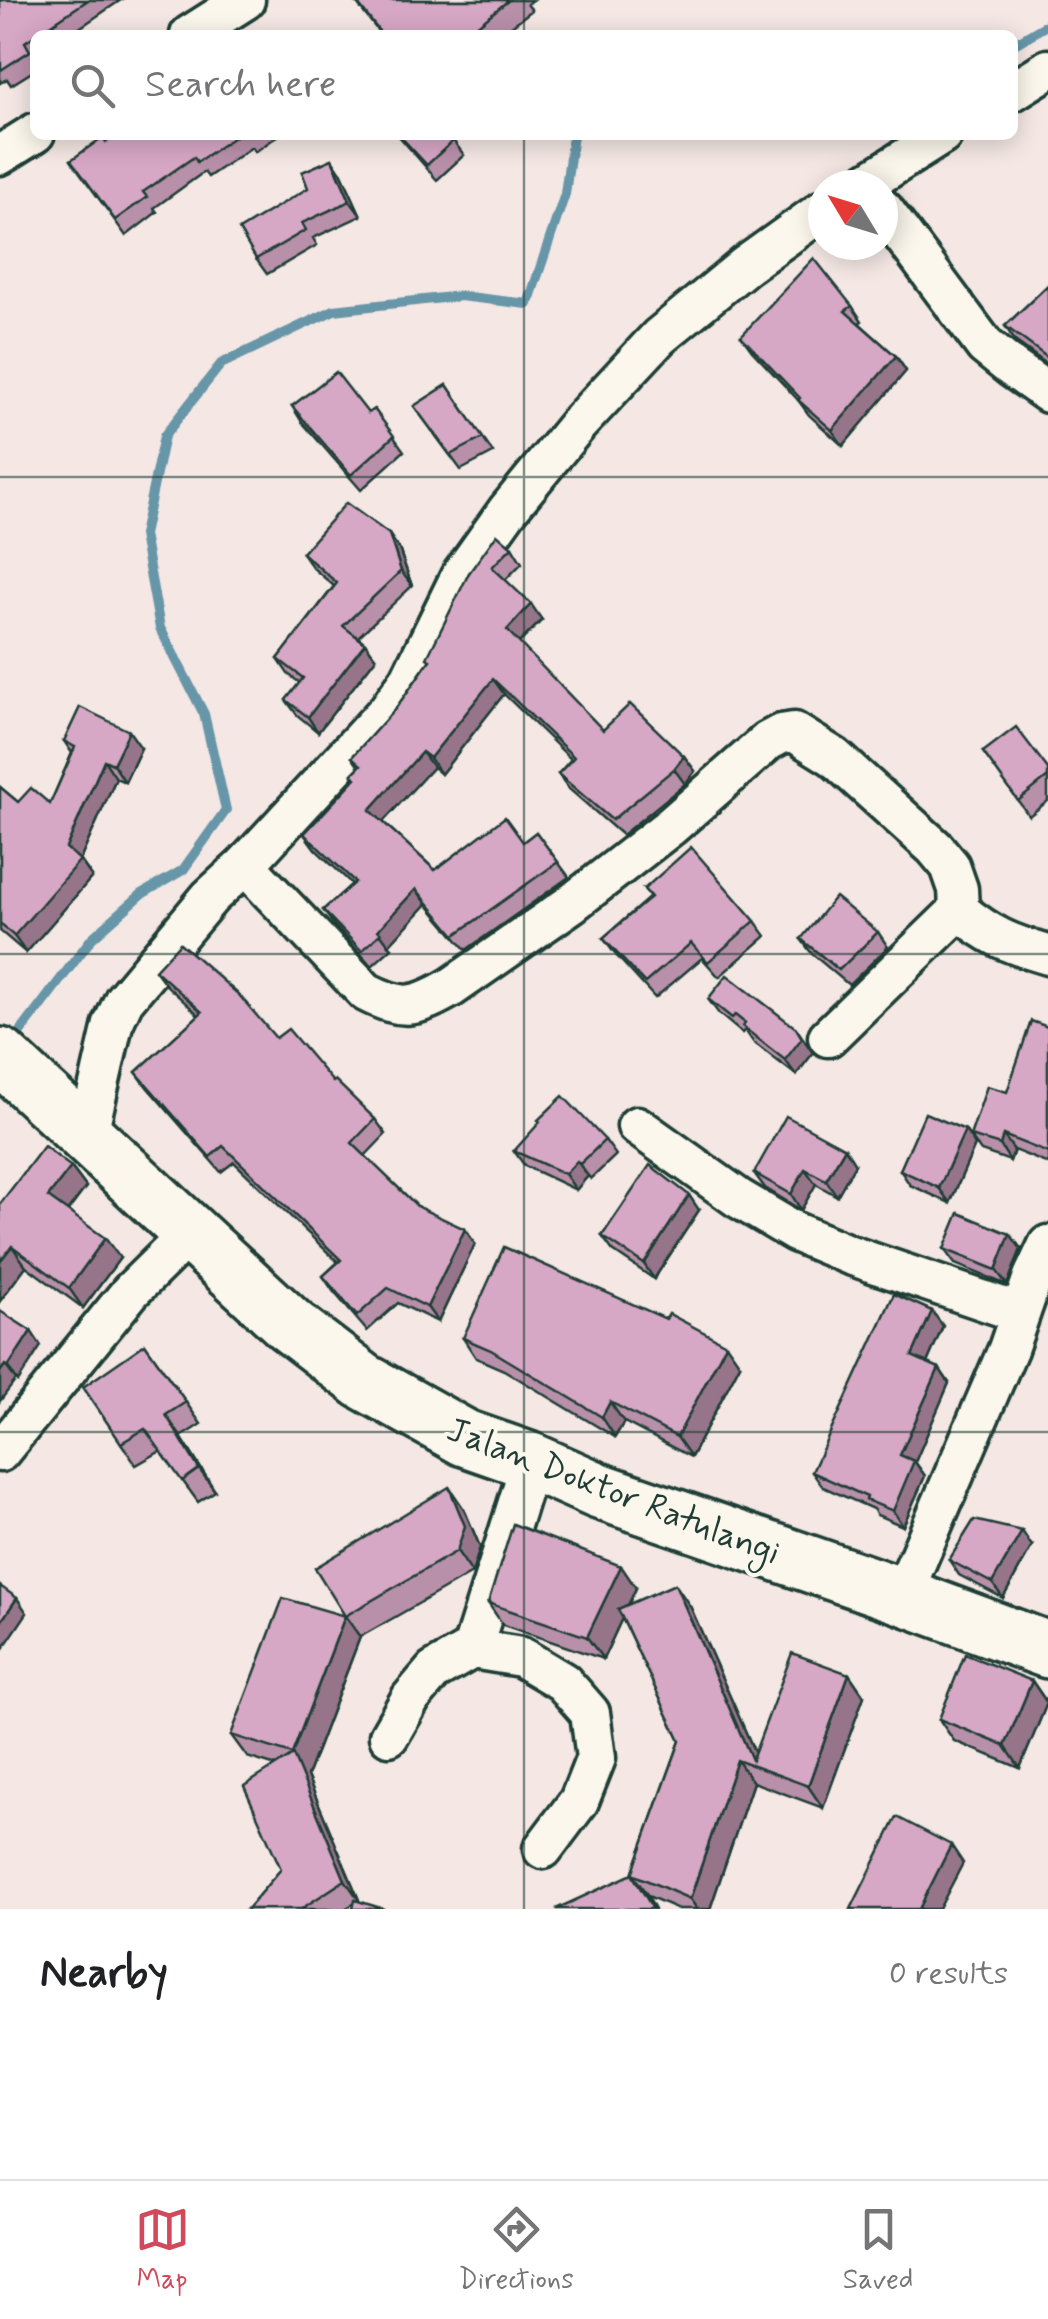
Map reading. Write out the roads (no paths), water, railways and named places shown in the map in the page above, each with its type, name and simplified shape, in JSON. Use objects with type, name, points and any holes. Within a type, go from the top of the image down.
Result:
[{"type":"highway","name":"Jalan Doktor Ratulangi","points":[[12,1067],[290,1324],[363,1381],[464,1438],[532,1460],[599,1491],[1048,1650]]},
{"type":"street","points":[[198,30],[245,0]]},
{"type":"street","points":[[1018,88],[1048,69]]},
{"type":"street","points":[[0,155],[30,136]]},
{"type":"street","points":[[887,170],[934,140]]},
{"type":"street","points":[[87,1138],[113,1024],[124,1000],[210,897],[388,710],[410,679],[447,600],[507,511],[578,424],[659,337],[745,266],[808,221]]},
{"type":"street","points":[[898,230],[985,346],[1048,393]]},
{"type":"street","points":[[245,864],[366,992],[390,1004],[410,1005],[452,987],[571,904],[672,826],[768,742],[794,732],[834,757],[935,848],[950,866],[958,889],[959,910],[1002,940],[1048,955]]},
{"type":"street","points":[[828,1037],[959,910]]},
{"type":"street","points":[[637,1126],[738,1198],[795,1232],[850,1255],[1020,1313]]},
{"type":"street","points":[[0,1452],[131,1291],[191,1232]]},
{"type":"street","points":[[902,1596],[1020,1313],[1043,1269]]},
{"type":"street","points":[[472,1649],[532,1460]]},
{"type":"street","points":[[389,1736],[411,1698],[434,1671],[472,1649],[521,1657],[564,1682],[590,1713],[596,1758],[579,1801],[542,1849]]},
{"type":"waterway","points":[[1018,42],[1048,24]]},
{"type":"waterway","points":[[10,1046],[92,938],[142,894],[183,870],[226,810],[204,714],[160,628],[143,535],[164,436],[221,364],[334,310],[460,296],[528,304],[565,194],[572,140]]}]
